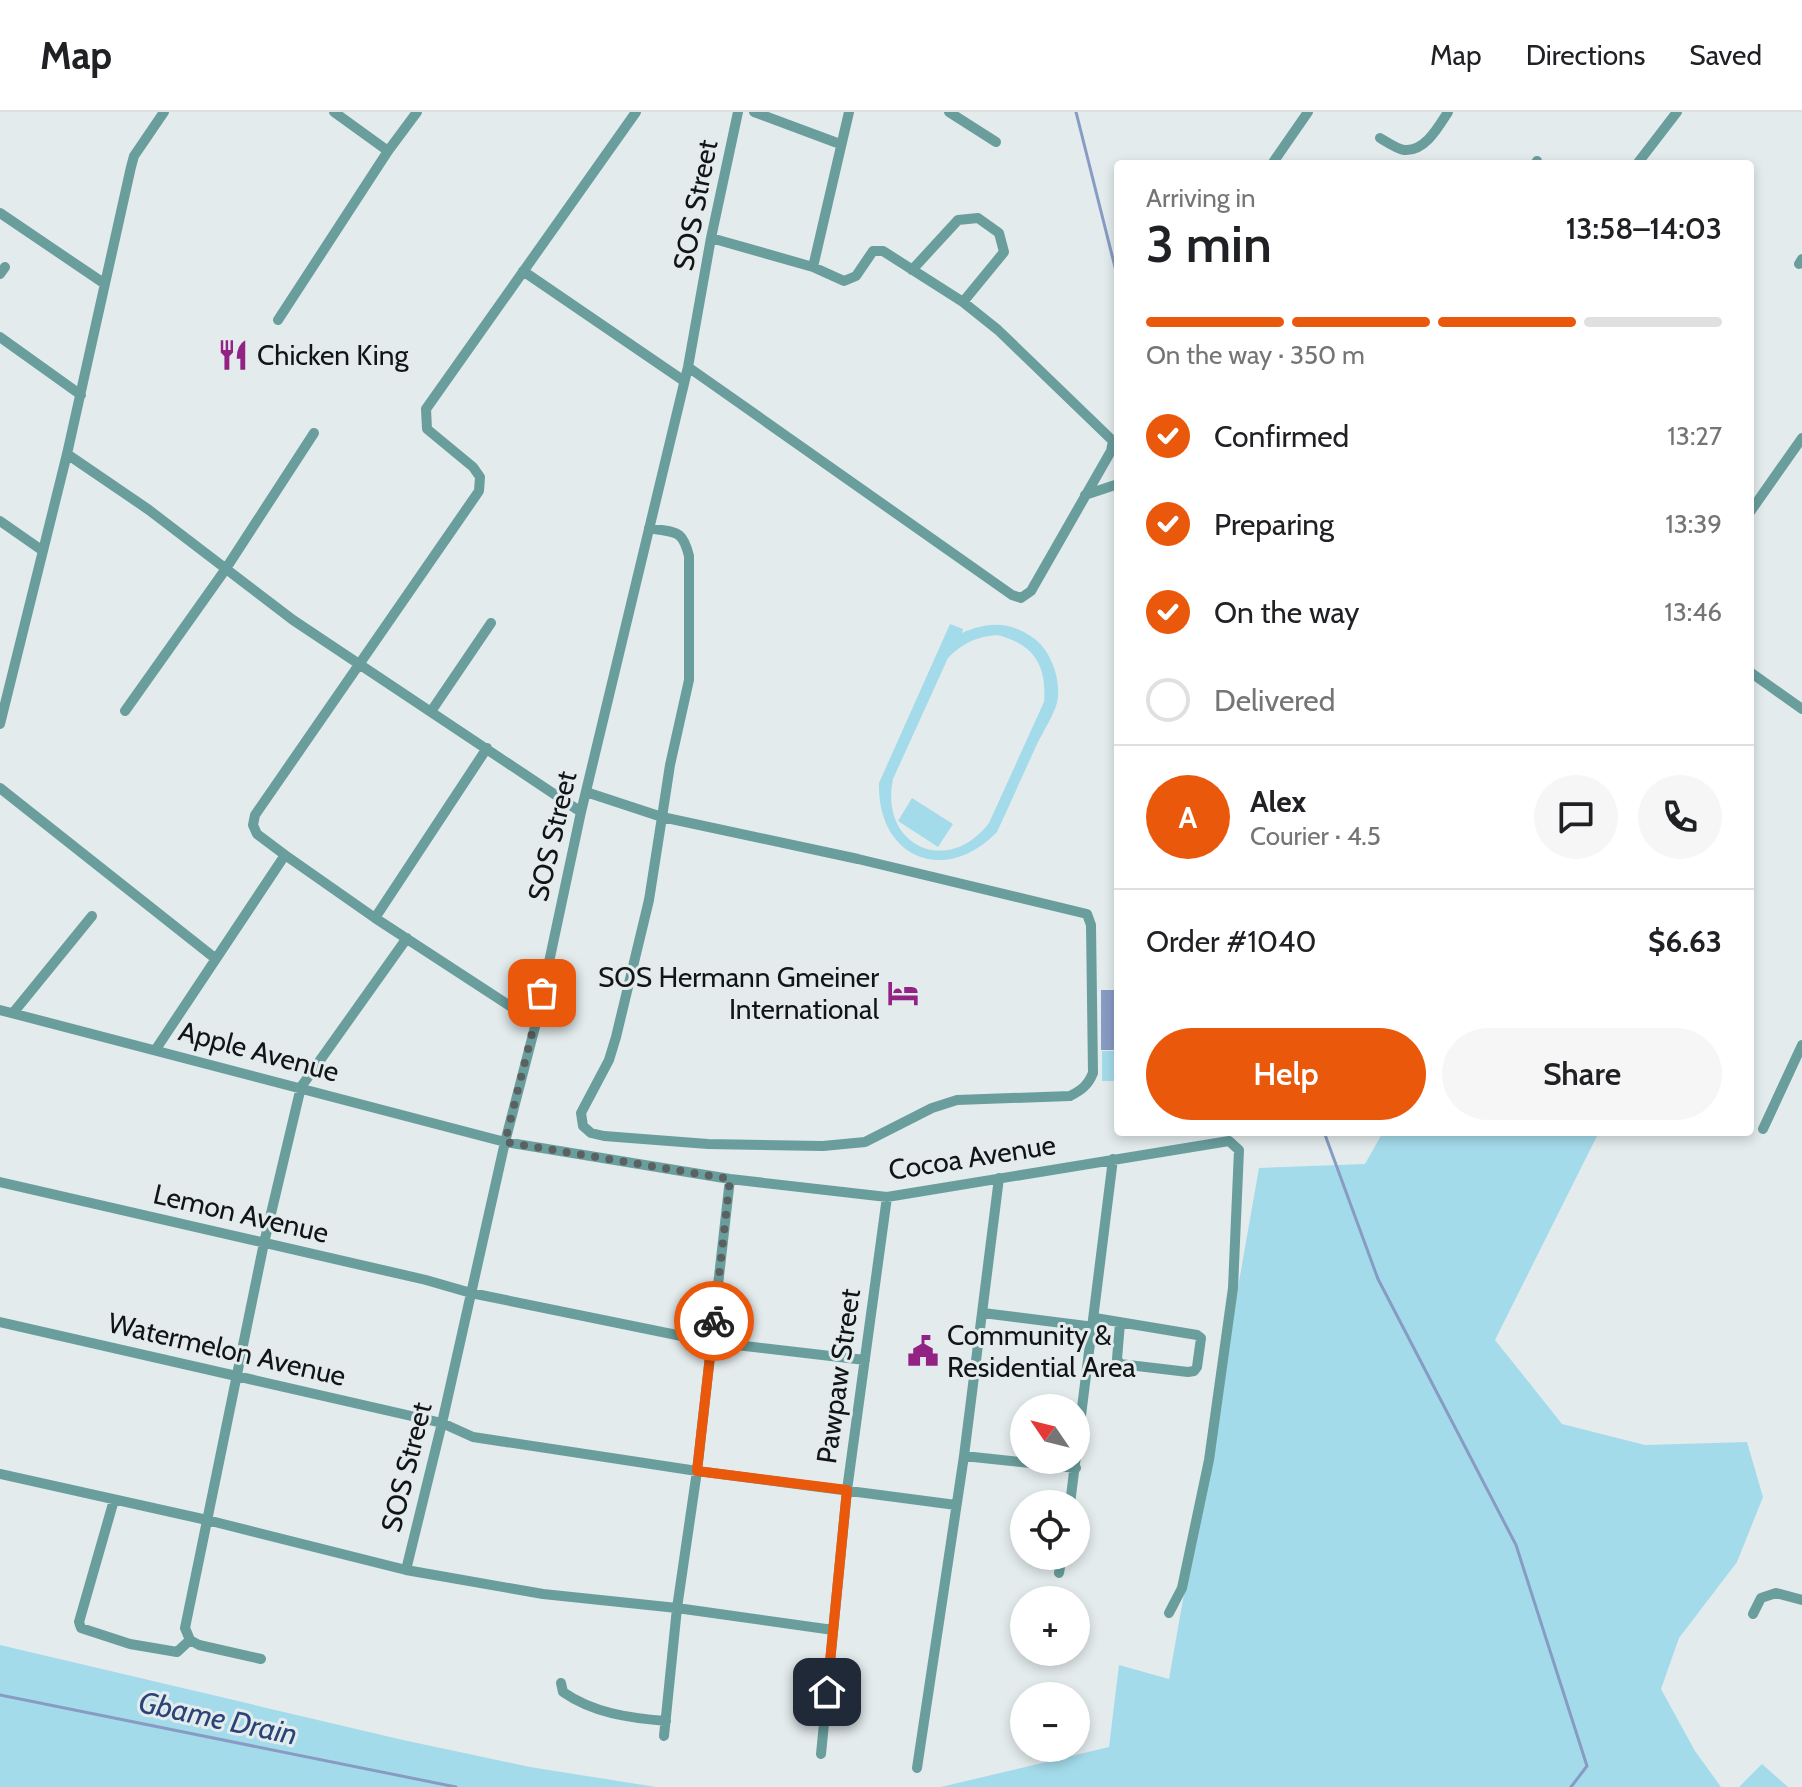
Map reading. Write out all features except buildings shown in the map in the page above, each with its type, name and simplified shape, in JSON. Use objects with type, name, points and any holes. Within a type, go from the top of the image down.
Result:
[{"type":"street","points":[[0,724],[81,395],[134,156],[164,112]]},
{"type":"street","points":[[334,112],[388,151]]},
{"type":"street","points":[[278,320],[388,151],[417,112]]},
{"type":"street","points":[[536,1023],[375,918],[257,834],[253,825],[255,815],[479,491],[480,477],[473,467],[427,429],[426,409],[636,112]]},
{"type":"street","name":"SOS Street","points":[[406,1570],[505,1142],[536,1023],[581,812],[688,367],[738,112]]},
{"type":"street","points":[[754,112],[840,144]]},
{"type":"street","points":[[813,267],[849,112]]},
{"type":"street","points":[[949,112],[996,142]]},
{"type":"street","points":[[1275,160],[1308,112]]},
{"type":"street","points":[[1380,138],[1404,150],[1418,147],[1433,134],[1448,112]]},
{"type":"street","points":[[1640,160],[1677,112]]},
{"type":"street","points":[[0,213],[105,284]]},
{"type":"street","points":[[912,270],[958,220],[978,218],[999,233],[1004,252],[963,302]]},
{"type":"street","points":[[688,367],[1012,595],[1021,598],[1031,591],[1111,451],[1113,441],[1026,355],[963,302],[878,250],[873,251],[850,280],[844,281],[813,267],[711,238]]},
{"type":"street","points":[[523,271],[684,381]]},
{"type":"street","points":[[0,337],[81,395]]},
{"type":"street","points":[[125,711],[225,570],[314,433]]},
{"type":"street","points":[[1754,506],[1802,438]]},
{"type":"street","points":[[67,454],[149,510],[293,620],[581,812]]},
{"type":"street","points":[[1085,495],[1114,485]]},
{"type":"street","points":[[0,521],[43,551]]},
{"type":"street","points":[[586,792],[662,817],[858,859],[1087,914],[1091,925],[1093,1073],[1090,1081],[1084,1089],[1070,1096],[957,1100],[932,1108],[865,1142],[823,1146],[708,1144],[604,1136],[591,1133],[583,1126],[581,1113],[609,1060],[622,1014],[649,900],[662,817],[670,765],[689,680],[689,556],[680,534],[649,528]]},
{"type":"street","points":[[432,710],[491,623]]},
{"type":"street","points":[[1754,675],[1802,709]]},
{"type":"street","points":[[375,918],[487,748]]},
{"type":"street","points":[[0,788],[216,959]]},
{"type":"street","points":[[156,1049],[285,855]]},
{"type":"street","points":[[13,1013],[92,916]]},
{"type":"street","points":[[261,1659],[199,1645],[190,1640],[185,1628],[264,1243],[301,1087],[407,938]]},
{"type":"street","name":"Apple Avenue","points":[[0,1010],[505,1142]]},
{"type":"street","points":[[1763,1129],[1802,1045]]},
{"type":"street","name":"Cocoa Avenue","points":[[505,1142],[730,1179],[887,1197],[1229,1141],[1239,1150],[1233,1288],[1209,1460],[1182,1588],[1169,1613]]},
{"type":"street","points":[[1085,1394],[1113,1159]]},
{"type":"street","points":[[917,1768],[964,1456],[999,1178]]},
{"type":"street","points":[[664,1736],[730,1179]]},
{"type":"street","name":"Lemon Avenue","points":[[0,1182],[471,1293],[711,1342],[865,1360]]},
{"type":"street","name":"Pawpaw Street","points":[[821,1754],[847,1490],[887,1197]]},
{"type":"street","points":[[983,1313],[1120,1323],[1197,1335],[1201,1338],[1197,1367],[1188,1372],[1120,1364],[1117,1359],[1120,1323]]},
{"type":"street","name":"Watermelon Avenue","points":[[0,1322],[442,1423],[473,1437],[697,1471],[956,1505]]},
{"type":"street","points":[[964,1456],[1010,1461]]},
{"type":"street","points":[[0,1474],[207,1520],[406,1570],[543,1594],[677,1608],[833,1630]]},
{"type":"street","points":[[114,1500],[79,1622],[81,1628],[130,1644],[177,1652],[190,1640]]},
{"type":"street","points":[[1753,1614],[1761,1598],[1776,1593],[1802,1600]]},
{"type":"street","points":[[561,1683],[563,1692],[578,1703],[596,1710],[666,1721]]},
{"type":"shaded area","points":[[950,624],[963,629],[962,633],[989,625],[1015,628],[1045,649],[1054,666],[1058,685],[1057,703],[997,832],[977,848],[956,858],[936,860],[918,856],[902,846],[889,830],[881,809],[879,783]],"holes":[[[997,635],[1028,650],[1040,666],[1044,702],[989,823],[973,839],[955,848],[937,850],[920,846],[906,837],[896,822],[891,802],[893,779],[948,658],[976,639]]]},
{"type":"shaded area","points":[[912,798],[953,824],[938,847],[898,821]]},
{"type":"shaded area","points":[[1101,990],[1114,990],[1114,1050],[1101,1050]]},
{"type":"shaded area","points":[[1102,1051],[1114,1051],[1114,1081],[1102,1081]]},
{"type":"shaded area","points":[[1381,1136],[1597,1136],[1495,1340],[1562,1424],[1645,1445],[1747,1442],[1763,1497],[1737,1562],[1679,1638],[1661,1689],[1695,1751],[1721,1787],[941,1787],[1046,1762],[1090,1762],[1090,1752],[1109,1747],[1119,1665],[1169,1679],[1259,1168],[1365,1164]]},
{"type":"shaded area","points":[[0,1645],[403,1740],[530,1767],[656,1787],[0,1787]]},
{"type":"shaded area","points":[[1762,1764],[1788,1787],[1739,1787]]},
{"type":"waterway","points":[[1076,112],[1114,263]]},
{"type":"waterway","points":[[1325,1136],[1378,1279],[1516,1545],[1587,1766],[1571,1787]]},
{"type":"waterway","name":"Gbame Drain","points":[[0,1695],[456,1787]]},
{"type":"way so far","points":[[542,993],[505,1142],[730,1179],[714,1321]]},
{"type":"place","name":"Chicken King","points":[[233,355]]},
{"type":"place","name":"SOS Hermann Gmeiner International","points":[[903,993]]},
{"type":"place","name":"Community & Residential Area","points":[[923,1351]]},
{"type":"route","points":[[714,1321],[697,1471],[847,1490],[827,1692]]}]
